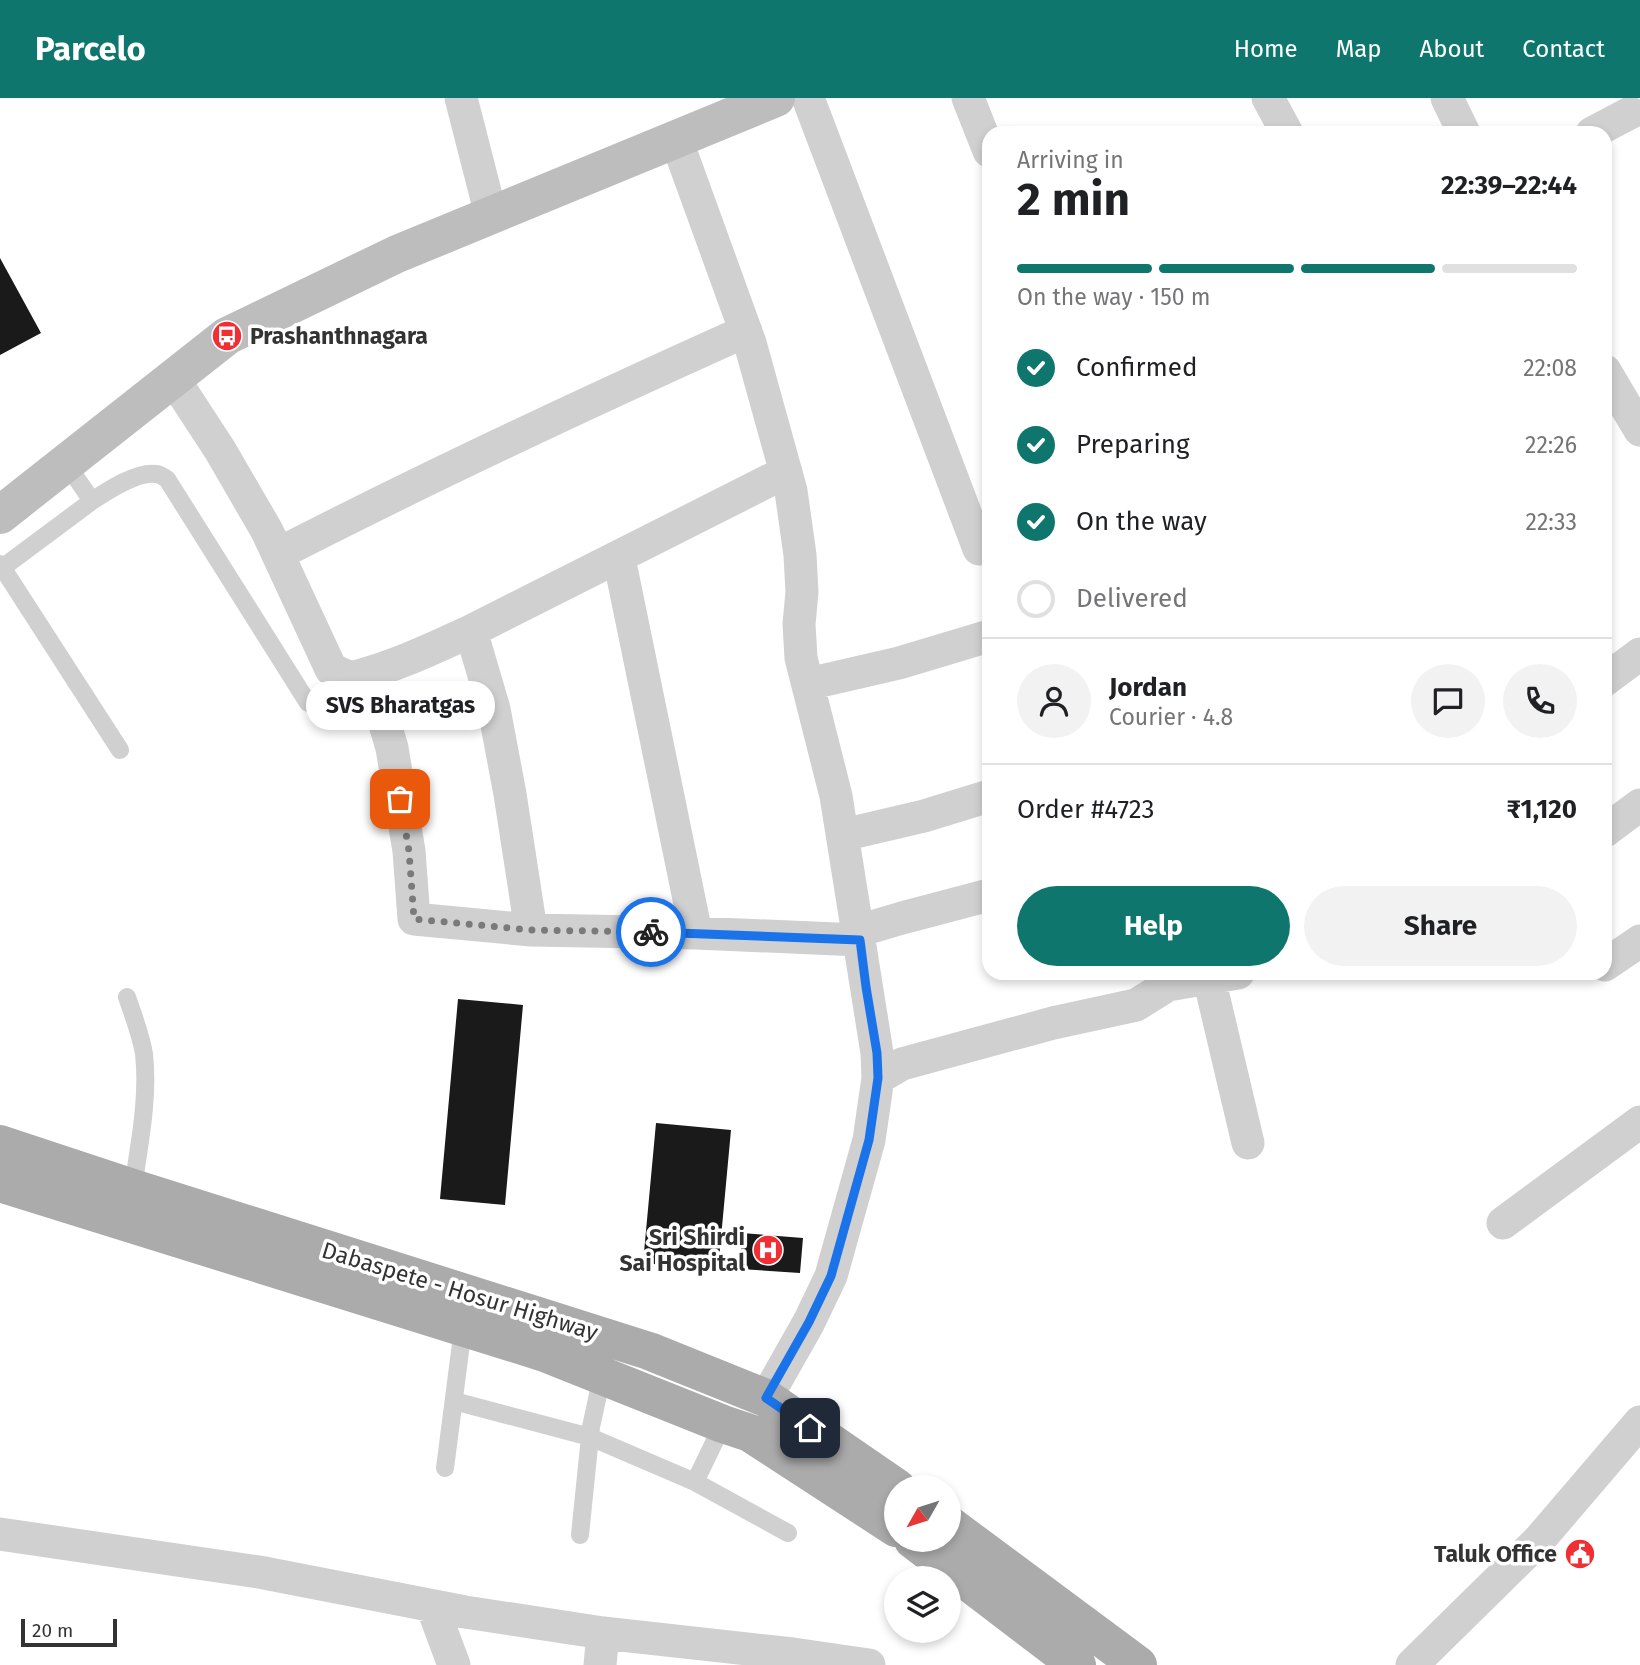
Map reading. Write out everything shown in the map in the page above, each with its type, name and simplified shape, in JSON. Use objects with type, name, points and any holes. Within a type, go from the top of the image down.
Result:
[{"type":"main road","points":[[0,515],[227,336],[397,254],[676,139],[753,103]]},
{"type":"main road","name":"Dabaspete - Hosur Highway","points":[[0,1143],[133,1188],[649,1351],[766,1398],[884,1479]]},
{"type":"main road","name":"Dabaspete - Hosur Highway","points":[[0,1183],[545,1353],[736,1429],[884,1521]]},
{"type":"main road","points":[[736,1429],[766,1398]]},
{"type":"main road","points":[[961,1534],[1138,1665]]},
{"type":"main road","points":[[928,1552],[1062,1661]]},
{"type":"street","points":[[461,98],[491,215]]},
{"type":"street","points":[[808,98],[979,549]]},
{"type":"street","points":[[968,98],[982,133]]},
{"type":"street","points":[[1268,98],[1283,126]]},
{"type":"street","points":[[1447,98],[1461,126]]},
{"type":"street","points":[[1606,126],[1631,113]]},
{"type":"street","points":[[676,139],[746,331],[791,491],[800,555],[801,658],[836,796],[877,1053],[878,1078],[869,1140],[831,1276],[809,1322],[766,1398]]},
{"type":"street","points":[[278,554],[445,470],[746,331]]},
{"type":"street","points":[[173,378],[220,450],[267,531],[331,668],[350,678],[370,673],[471,631],[786,472]]},
{"type":"street","points":[[1612,384],[1640,430]]},
{"type":"street","points":[[619,558],[696,933]]},
{"type":"street","points":[[471,631],[494,709],[531,930]]},
{"type":"street","points":[[808,684],[899,663],[982,637]]},
{"type":"street","points":[[1612,675],[1640,654]]},
{"type":"street","points":[[370,673],[392,748],[409,851],[414,919],[531,930],[859,935],[901,918],[982,897]]},
{"type":"street","points":[[843,835],[924,816],[982,798]]},
{"type":"street","points":[[1612,826],[1640,805]]},
{"type":"street","points":[[1612,960],[1640,941]]},
{"type":"street","points":[[878,1078],[902,1064],[1052,1023],[1136,1004],[1166,980]]},
{"type":"street","points":[[1225,980],[1248,1143]]},
{"type":"street","points":[[1503,1223],[1640,1122]]},
{"type":"street","points":[[1412,1665],[1539,1540],[1640,1422]]},
{"type":"street","points":[[0,1534],[259,1572],[432,1606],[602,1649],[869,1665]]},
{"type":"street","points":[[432,1606],[454,1665]]},
{"type":"lane","points":[[66,463],[92,501]]},
{"type":"lane","points":[[120,750],[1,566],[110,489],[141,475],[156,474],[167,479],[308,703]]},
{"type":"lane","points":[[127,997],[144,1052],[145,1080],[133,1188]]},
{"type":"lane","points":[[445,1468],[463,1328]]},
{"type":"lane","points":[[580,1535],[590,1437],[602,1376]]},
{"type":"lane","points":[[454,1401],[590,1437],[695,1482],[788,1533]]},
{"type":"lane","points":[[695,1482],[736,1429]]},
{"type":"building","points":[[0,258],[41,333],[0,355]]},
{"type":"building","points":[[458,999],[523,1005],[505,1205],[440,1199]]},
{"type":"building","points":[[656,1123],[731,1130],[718,1270],[643,1263]]},
{"type":"building","points":[[742,1233],[803,1238],[800,1273],[740,1269]]},
{"type":"way so far","points":[[400,799],[409,851],[414,919],[531,930],[651,932]]},
{"type":"place","name":"Prashanthnagara","points":[[227,336]]},
{"type":"place","name":"SVS Bharatgas","points":[[400,799]]},
{"type":"place","name":"Sri Shirdi Sai Hospital","points":[[768,1250]]},
{"type":"place","name":"Taluk Office","points":[[1580,1554]]},
{"type":"route","points":[[651,932],[860,940],[877,1053],[878,1078],[869,1140],[831,1276],[809,1322],[766,1398],[810,1428]]}]
